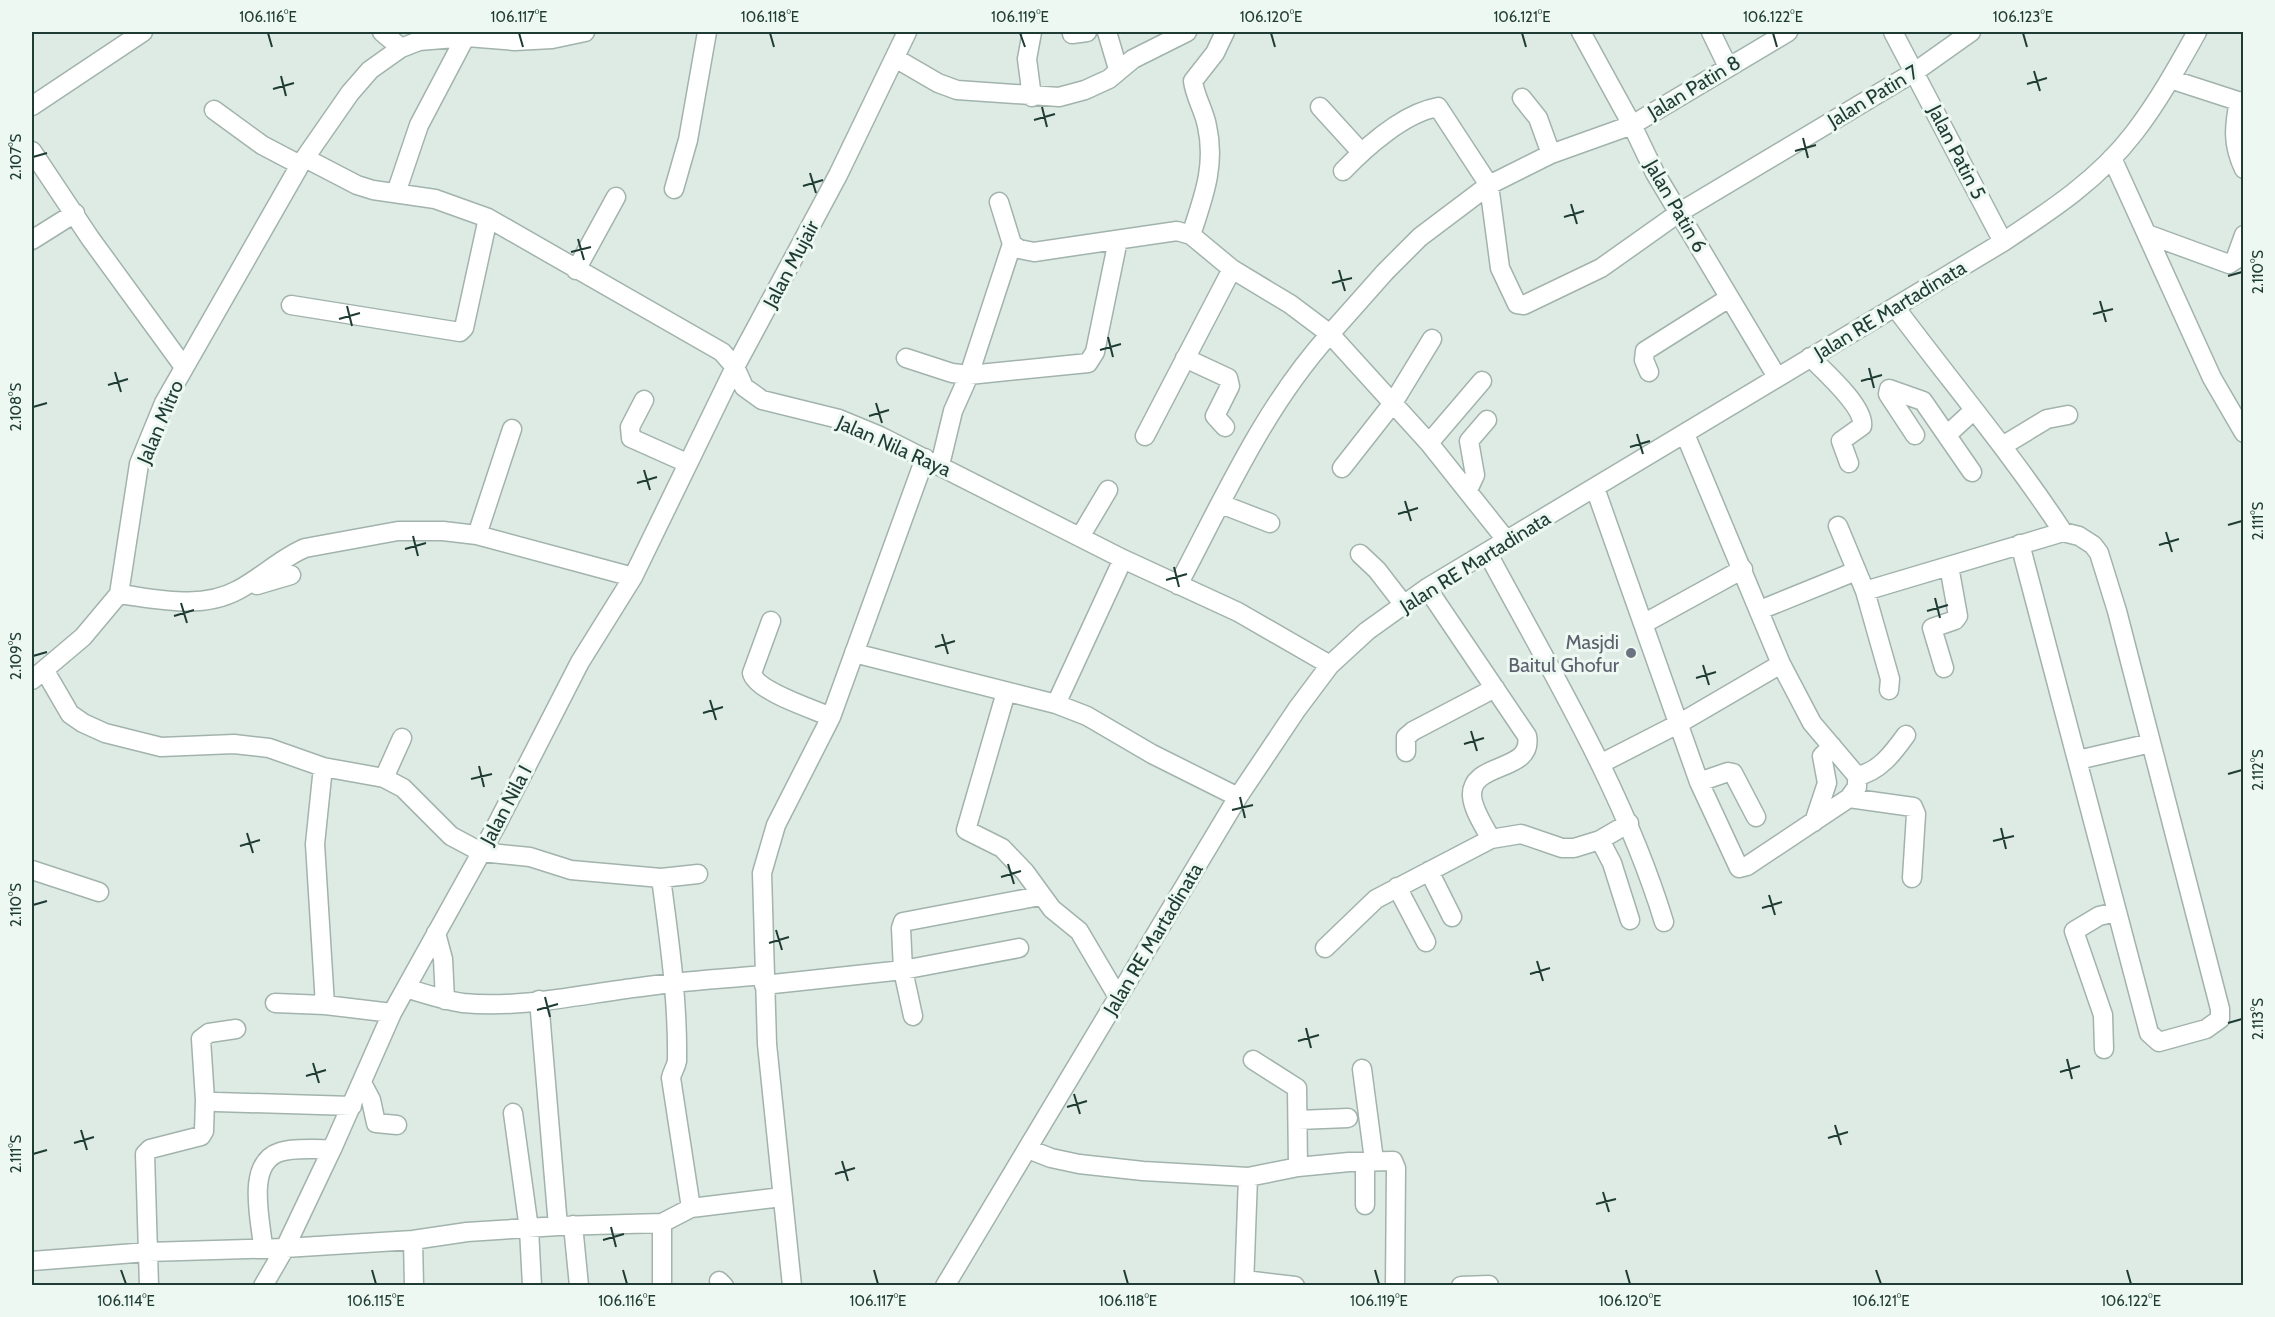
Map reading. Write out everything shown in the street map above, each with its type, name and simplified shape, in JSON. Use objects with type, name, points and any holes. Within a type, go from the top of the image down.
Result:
[{"type":"street","points":[[32,106],[143,32]]},
{"type":"street","points":[[382,32],[401,48]]},
{"type":"street","name":"Jalan Mitro","points":[[119,594],[139,464],[166,399],[302,161],[350,93],[370,70],[401,48],[427,39],[468,34],[515,41],[552,39],[585,32]]},
{"type":"street","points":[[674,189],[688,140],[707,32]]},
{"type":"street","name":"Jalan Mujair","points":[[735,367],[838,176],[907,32]]},
{"type":"street","points":[[1032,32],[1027,59],[1032,97]]},
{"type":"street","points":[[1107,32],[1118,69]]},
{"type":"street","points":[[895,58],[938,83],[957,90],[1032,97],[1059,97],[1085,90],[1108,79],[1133,58],[1186,32]]},
{"type":"street","points":[[1191,235],[1209,180],[1211,164],[1207,123],[1193,81],[1215,53],[1225,32]]},
{"type":"street","name":"Jalan Patin 6","points":[[1581,32],[1632,125],[1655,173],[1777,377]]},
{"type":"street","points":[[1712,32],[1728,67]]},
{"type":"street","name":"Jalan Patin 8","points":[[1178,585],[1269,413],[1306,361],[1385,272],[1420,237],[1489,185],[1551,154],[1632,125],[1788,32]]},
{"type":"street","name":"Jalan Patin 5","points":[[1893,32],[1916,71],[2003,242]]},
{"type":"street","name":"Jalan Patin 7","points":[[1489,185],[1500,268],[1520,306],[1601,268],[1680,212],[1916,71],[1971,32]]},
{"type":"street","name":"Jalan RE Martadinata","points":[[945,1286],[1238,797],[1330,665],[1367,631],[1427,588],[2003,242],[2052,210],[2112,158],[2134,134],[2197,32]]},
{"type":"street","points":[[396,193],[419,125],[468,34]]},
{"type":"street","points":[[2170,79],[2241,102],[2233,131],[2236,153],[2244,169]]},
{"type":"street","points":[[1522,98],[1544,130],[1551,154]]},
{"type":"street","points":[[1320,107],[1361,152]]},
{"type":"street","points":[[1343,171],[1361,152],[1408,120],[1438,107],[1489,185]]},
{"type":"street","name":"Jalan Nila Raya","points":[[214,110],[262,145],[357,185],[435,199],[488,218],[722,352],[735,367],[744,387],[762,400],[839,420],[932,462],[1123,559],[1238,612],[1330,665]]},
{"type":"street","points":[[32,151],[184,366]]},
{"type":"street","points":[[2112,158],[2212,378],[2244,433]]},
{"type":"street","points":[[576,270],[616,197]]},
{"type":"street","points":[[792,1286],[767,1042],[762,873],[781,816],[831,717],[854,653],[969,375],[1012,244],[999,202]]},
{"type":"street","points":[[32,240],[75,213]]},
{"type":"street","points":[[291,305],[460,332],[464,328],[488,218]]},
{"type":"street","points":[[1012,244],[1019,249],[1034,252],[1177,231],[1191,235],[1232,269],[1290,304],[1330,334],[1429,443],[1507,541]]},
{"type":"street","points":[[2147,234],[2229,264],[2235,260],[2244,235]]},
{"type":"street","points":[[906,358],[952,373],[969,375],[1090,362],[1095,352],[1118,240]]},
{"type":"street","points":[[1145,436],[1232,269]]},
{"type":"street","points":[[1649,372],[1644,360],[1645,351],[1729,298]]},
{"type":"street","points":[[1895,307],[1973,411],[2004,445],[2063,532]]},
{"type":"street","points":[[1342,468],[1393,403],[1432,339]]},
{"type":"street","points":[[1810,357],[1841,388],[1862,418],[1862,426],[1841,441],[1849,463]]},
{"type":"street","points":[[1185,358],[1228,378],[1230,386],[1215,416],[1225,427]]},
{"type":"street","name":"Jalan Nila I","points":[[266,1280],[332,1149],[392,1013],[481,852],[583,657],[633,577],[735,367]]},
{"type":"street","points":[[1429,443],[1482,381]]},
{"type":"street","points":[[1915,435],[1888,394],[1889,389],[1921,399],[1948,434],[1972,472]]},
{"type":"street","points":[[644,400],[630,427],[631,438],[687,463]]},
{"type":"street","points":[[1948,434],[1973,411]]},
{"type":"street","points":[[2004,445],[2047,419],[2068,415]]},
{"type":"street","points":[[1468,490],[1475,475],[1469,441],[1487,420]]},
{"type":"street","points":[[473,534],[512,429]]},
{"type":"street","points":[[1595,488],[1699,782],[1735,865],[1747,866],[1849,798],[1857,787],[1857,776],[1812,723],[1781,664],[1685,434]]},
{"type":"street","points":[[1080,537],[1108,490]]},
{"type":"street","points":[[1221,504],[1270,523]]},
{"type":"street","points":[[1838,526],[1864,591],[1890,679],[1889,690]]},
{"type":"street","points":[[238,590],[291,553],[305,548],[398,531],[473,534],[633,577]]},
{"type":"street","points":[[1864,591],[2020,543],[2063,532],[2079,536],[2093,545],[2104,564],[2220,1009],[2218,1021],[2206,1029],[2159,1042],[2152,1038],[2034,605],[2020,543]]},
{"type":"street","points":[[1487,552],[1629,823],[1647,868],[1664,922]]},
{"type":"street","points":[[1360,554],[1377,570],[1404,605]]},
{"type":"street","points":[[1056,704],[1123,559]]},
{"type":"street","points":[[1944,668],[1931,631],[1935,625],[1954,620],[1958,616],[1949,566]]},
{"type":"street","points":[[1643,624],[1743,569]]},
{"type":"street","points":[[1760,610],[1856,570]]},
{"type":"street","points":[[291,575],[238,590],[216,599],[184,603],[119,594],[83,637],[38,675],[70,714],[105,733],[161,747],[234,744],[269,748],[323,767],[384,778],[403,788],[451,836],[481,852],[530,857],[571,870],[661,878],[698,874]]},
{"type":"street","points":[[1427,588],[1527,736],[1529,745],[1517,760],[1483,776],[1475,782],[1472,790],[1474,805],[1491,839]]},
{"type":"street","points":[[771,621],[752,673],[753,678],[763,688],[831,717]]},
{"type":"street","points":[[854,653],[1056,704],[1087,716],[1152,754],[1238,797]]},
{"type":"street","points":[[1600,764],[1680,723],[1781,664]]},
{"type":"street","points":[[1406,752],[1406,737],[1413,731],[1495,688]]},
{"type":"street","points":[[1006,692],[966,830],[1002,848],[1025,872],[1034,897],[1087,940],[1114,1004]]},
{"type":"street","points":[[1857,776],[1876,768],[1893,752],[1906,735]]},
{"type":"street","points":[[384,778],[402,738]]},
{"type":"street","points":[[2078,760],[2151,743]]},
{"type":"street","points":[[1814,822],[1827,783],[1822,756],[1832,746]]},
{"type":"street","points":[[323,767],[315,844],[325,1005]]},
{"type":"street","points":[[1699,782],[1728,772],[1733,773],[1756,817]]},
{"type":"street","points":[[1849,798],[1913,807],[1916,814],[1912,878]]},
{"type":"street","points":[[1325,948],[1360,912],[1397,887],[1491,839],[1521,834],[1562,848],[1600,840],[1629,823]]},
{"type":"street","points":[[1600,840],[1612,863],[1630,920]]},
{"type":"street","points":[[32,870],[99,892]]},
{"type":"street","points":[[1429,871],[1452,917]]},
{"type":"street","points":[[661,878],[670,934],[673,982],[676,1054],[671,1078],[691,1208]]},
{"type":"street","points":[[1397,887],[1426,942]]},
{"type":"street","points":[[913,1016],[903,970],[901,928],[903,922],[1034,897]]},
{"type":"street","points":[[2104,1049],[2103,1015],[2074,935],[2079,926],[2099,916],[2116,912]]},
{"type":"street","points":[[436,933],[443,959],[445,1000]]},
{"type":"street","points":[[406,988],[445,1000],[465,1003],[539,1000],[673,982],[764,980],[903,970],[1019,948]]},
{"type":"street","points":[[539,1000],[579,1286]]},
{"type":"street","points":[[275,1004],[325,1005],[392,1013]]},
{"type":"street","points":[[149,1286],[145,1154],[150,1149],[201,1136],[204,1131],[205,1100],[201,1039],[209,1033],[236,1029]]},
{"type":"street","points":[[1253,1060],[1296,1085],[1299,1096],[1298,1167]]},
{"type":"street","points":[[1362,1069],[1370,1161],[1365,1205]]},
{"type":"street","points":[[362,1083],[371,1100],[376,1123],[397,1125]]},
{"type":"street","points":[[205,1100],[352,1106]]},
{"type":"street","points":[[513,1113],[529,1237],[532,1286]]},
{"type":"street","points":[[1298,1120],[1348,1118]]},
{"type":"street","points":[[263,1247],[258,1185],[264,1164],[281,1152],[332,1149]]},
{"type":"street","points":[[1028,1149],[1051,1158],[1079,1164],[1143,1171],[1248,1177],[1298,1167],[1370,1161],[1395,1163],[1395,1286]]},
{"type":"street","points":[[1248,1177],[1244,1283],[1295,1286]]},
{"type":"street","points":[[32,1261],[148,1257],[263,1247],[282,1252],[413,1246],[468,1232],[529,1237],[570,1231],[662,1233],[691,1208],[784,1212]]},
{"type":"street","points":[[662,1233],[662,1286]]},
{"type":"street","points":[[413,1246],[414,1286]]},
{"type":"street","points":[[1461,1286],[1489,1285]]},
{"type":"place","name":"Masjdi Baitul Ghofur","points":[[1631,653]]}]
